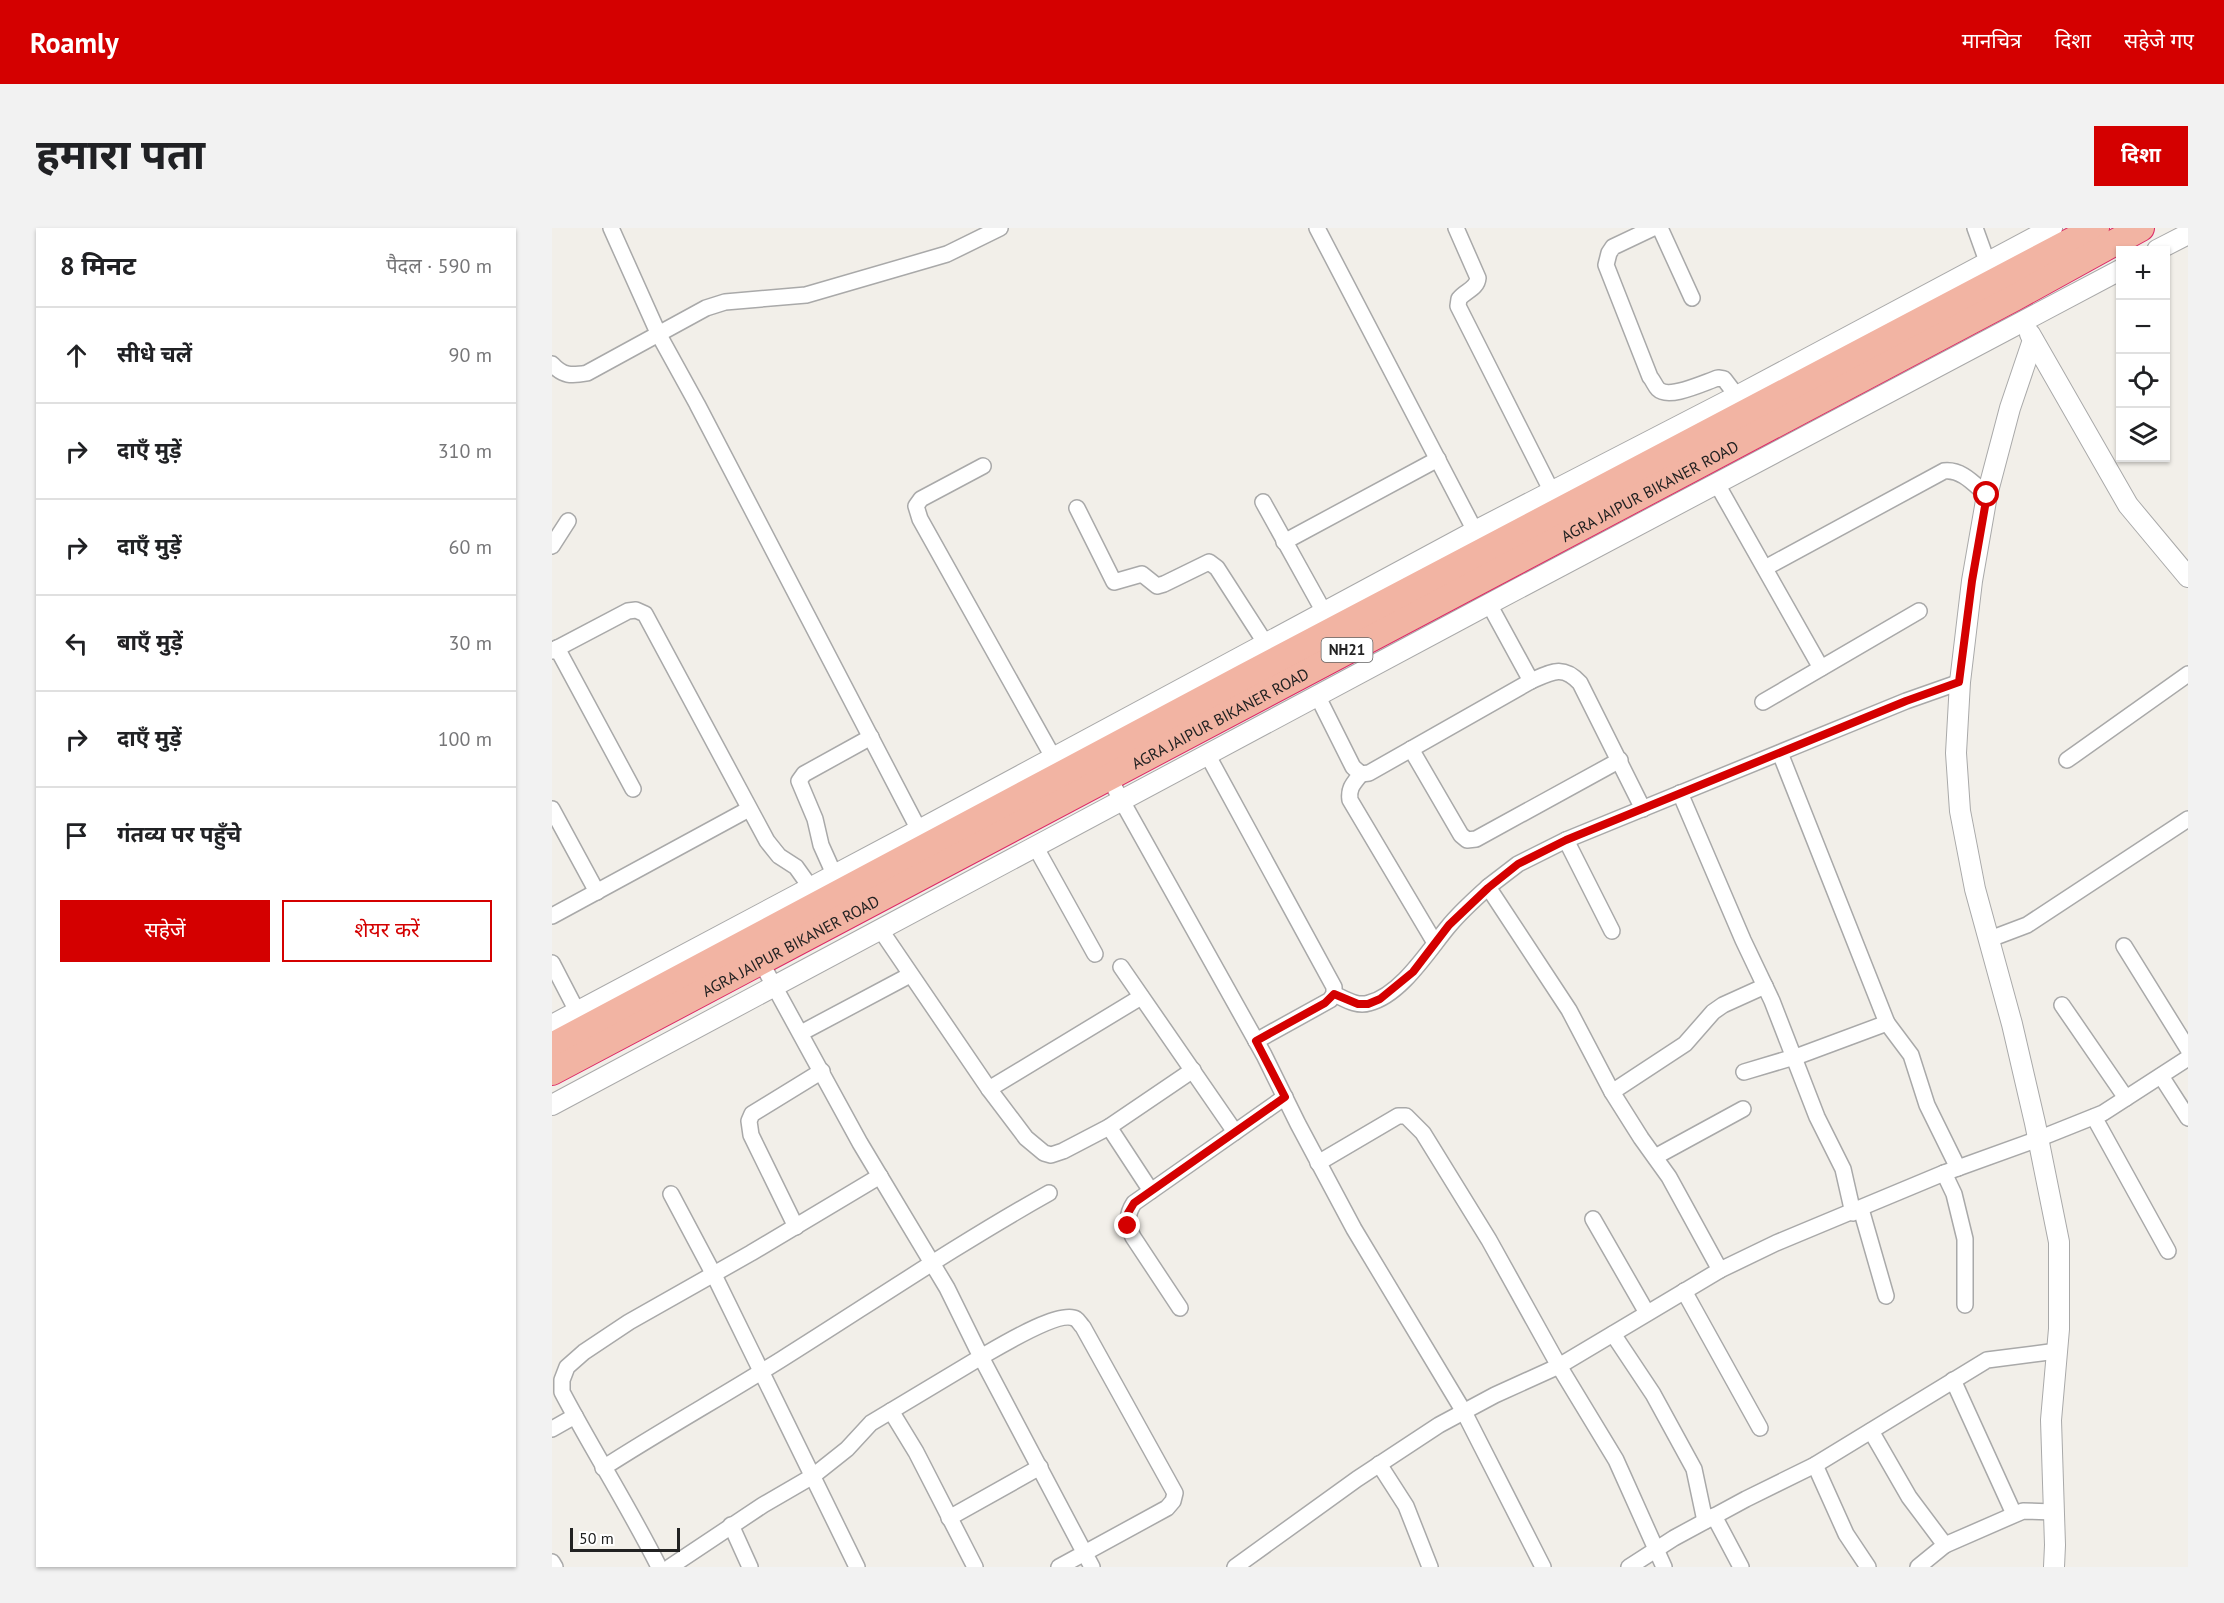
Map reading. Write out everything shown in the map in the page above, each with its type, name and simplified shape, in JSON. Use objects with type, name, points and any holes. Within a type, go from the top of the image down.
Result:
[{"type":"highway","name":"AGRA JAIPUR BIKANER ROAD","points":[[552,1072],[1108,776],[2096,228]]},
{"type":"highway","name":"AGRA JAIPUR BIKANER ROAD","points":[[552,1046],[582,1019],[1556,501],[2000,281],[2141,228]]},
{"type":"street","points":[[611,228],[659,335],[919,830]]},
{"type":"street","points":[[552,364],[561,374],[573,376],[587,373],[706,308],[726,302],[806,296],[947,254],[1000,228]]},
{"type":"street","points":[[1317,228],[1475,531]]},
{"type":"street","points":[[1456,228],[1478,278],[1478,283],[1459,299],[1458,306],[1556,501]]},
{"type":"street","points":[[1653,228],[1613,247],[1606,265],[1650,376],[1658,390],[1666,394],[1718,378],[1724,379],[1737,396]]},
{"type":"street","points":[[1660,228],[1692,298]]},
{"type":"street","points":[[1975,228],[2000,281],[2128,505],[2188,577]]},
{"type":"street","points":[[552,1024],[582,1019],[834,874],[1475,531],[1556,501],[1737,396],[2000,281],[2052,228]]},
{"type":"street","points":[[2165,246],[2188,234]]},
{"type":"street","points":[[552,1105],[1717,484],[2029,331],[2116,273]]},
{"type":"street","points":[[2029,331],[1987,495],[1972,581],[1959,682],[1956,753],[1960,811],[1975,889],[2012,1024],[2059,1242],[2059,1329],[2051,1420],[2054,1567]]},
{"type":"street","points":[[1284,542],[1438,459]]},
{"type":"street","points":[[983,466],[921,499],[916,506],[920,519],[1053,757]]},
{"type":"street","points":[[1765,568],[1944,471],[1954,470],[1963,475],[1987,495]]},
{"type":"street","points":[[1717,484],[1821,668]]},
{"type":"street","points":[[1263,502],[1324,612]]},
{"type":"street","points":[[1077,508],[1114,582],[1142,573],[1157,586],[1209,562],[1217,568],[1266,644]]},
{"type":"street","points":[[552,546],[568,521]]},
{"type":"street","points":[[1489,604],[1531,681]]},
{"type":"street","points":[[633,789],[555,650],[628,611],[636,610],[645,614],[772,850],[796,867],[811,888]]},
{"type":"street","points":[[1763,702],[1919,611]]},
{"type":"street","points":[[1435,943],[1350,800],[1349,793],[1361,774],[1369,773],[1531,681],[1552,672],[1563,671],[1572,674],[1580,683],[1643,809]]},
{"type":"street","points":[[2067,760],[2188,674]]},
{"type":"street","points":[[1334,994],[1358,1004],[1368,1004],[1380,999],[1413,972],[1449,925],[1488,888],[1518,864],[1566,840],[1906,701],[1959,682]]},
{"type":"street","points":[[1317,696],[1353,767],[1361,774]]},
{"type":"street","points":[[834,874],[821,845],[815,819],[799,781],[804,774],[871,737]]},
{"type":"street","points":[[1411,749],[1461,835],[1467,840],[1476,839],[1620,760]]},
{"type":"street","points":[[1780,753],[1887,1023],[1911,1055],[1951,1171],[1965,1239],[1965,1305]]},
{"type":"street","points":[[1207,754],[1334,987],[1334,994],[1325,1003],[1256,1041]]},
{"type":"street","points":[[1108,776],[1256,1041],[1354,1229],[1464,1412],[1543,1567]]},
{"type":"street","points":[[1680,793],[1795,1056],[1817,1117],[1843,1169],[1886,1296]]},
{"type":"street","points":[[552,916],[749,809]]},
{"type":"street","points":[[552,810],[597,892]]},
{"type":"street","points":[[1990,939],[2028,925],[2188,819]]},
{"type":"street","points":[[1566,840],[1612,931]]},
{"type":"street","points":[[1035,846],[1095,954]]},
{"type":"street","points":[[1488,888],[1569,1010],[1612,1092],[1670,1178],[1720,1270]]},
{"type":"street","points":[[880,929],[989,1089],[1026,1138],[1044,1153],[1052,1155],[1063,1151],[1109,1127],[1193,1070]]},
{"type":"street","points":[[2124,946],[2188,1049]]},
{"type":"street","points":[[761,962],[880,1176],[947,1288],[1092,1567]]},
{"type":"street","points":[[552,963],[582,1019]]},
{"type":"street","points":[[1121,967],[1235,1132]]},
{"type":"street","points":[[801,1033],[910,975]]},
{"type":"street","points":[[1612,1092],[1685,1044],[1713,1012],[1723,1005],[1765,986]]},
{"type":"street","points":[[989,1089],[1141,997]]},
{"type":"street","points":[[2062,1005],[2126,1098]]},
{"type":"street","points":[[1744,1072],[1887,1023]]},
{"type":"street","points":[[1235,1567],[1379,1464],[1495,1395],[1558,1366],[1720,1270],[1776,1242],[2094,1116],[2188,1058]]},
{"type":"street","points":[[796,1227],[751,1135],[749,1121],[752,1114],[822,1071]]},
{"type":"street","points":[[2161,1076],[2188,1118]]},
{"type":"street","points":[[1180,1308],[1133,1238],[1128,1226],[1128,1213],[1134,1203],[1150,1191],[1285,1097]]},
{"type":"street","points":[[1655,1157],[1743,1109]]},
{"type":"street","points":[[1318,1163],[1398,1116],[1406,1116],[1414,1122],[1489,1240],[1558,1366],[1616,1460],[1664,1567]]},
{"type":"street","points":[[2094,1116],[2168,1251]]},
{"type":"street","points":[[1109,1127],[1150,1191]]},
{"type":"street","points":[[659,1567],[633,1516],[603,1468],[562,1392],[561,1380],[567,1367],[584,1352],[629,1322],[714,1275],[880,1176]]},
{"type":"street","points":[[603,1468],[665,1428],[761,1372],[932,1262],[1049,1193]]},
{"type":"street","points":[[671,1194],[714,1275],[857,1567]]},
{"type":"street","points":[[1593,1219],[1647,1313]]},
{"type":"street","points":[[1684,1291],[1760,1428]]},
{"type":"street","points":[[670,1567],[731,1525],[813,1476],[847,1449],[871,1423],[1031,1329],[1069,1318],[1076,1319],[1083,1327],[1175,1493],[1173,1501],[1167,1508],[1059,1567]]},
{"type":"street","points":[[1613,1334],[1653,1394],[1694,1469],[1709,1518],[1742,1567]]},
{"type":"street","points":[[1629,1567],[1709,1518],[1815,1465],[1987,1360],[2057,1351]]},
{"type":"street","points":[[1953,1380],[2014,1514]]},
{"type":"street","points":[[891,1411],[916,1452],[975,1567]]},
{"type":"street","points":[[552,1429],[574,1416]]},
{"type":"street","points":[[1871,1431],[1909,1497],[1945,1545]]},
{"type":"street","points":[[1379,1464],[1406,1506],[1430,1567]]},
{"type":"street","points":[[1815,1465],[1846,1534],[1868,1567]]},
{"type":"street","points":[[949,1518],[1040,1467]]},
{"type":"street","points":[[1918,1567],[1945,1545],[2014,1514],[2023,1511],[2054,1512]]},
{"type":"street","points":[[731,1525],[750,1567]]},
{"type":"street","points":[[552,1562],[555,1567]]},
{"type":"route","points":[[1128,1226],[1128,1213],[1134,1203],[1285,1097],[1256,1041],[1330,1000],[1334,994],[1358,1004],[1368,1004],[1380,999],[1413,972],[1449,925],[1463,911],[1518,864],[1566,840],[1906,701],[1959,682],[1972,581],[1987,495]]}]
